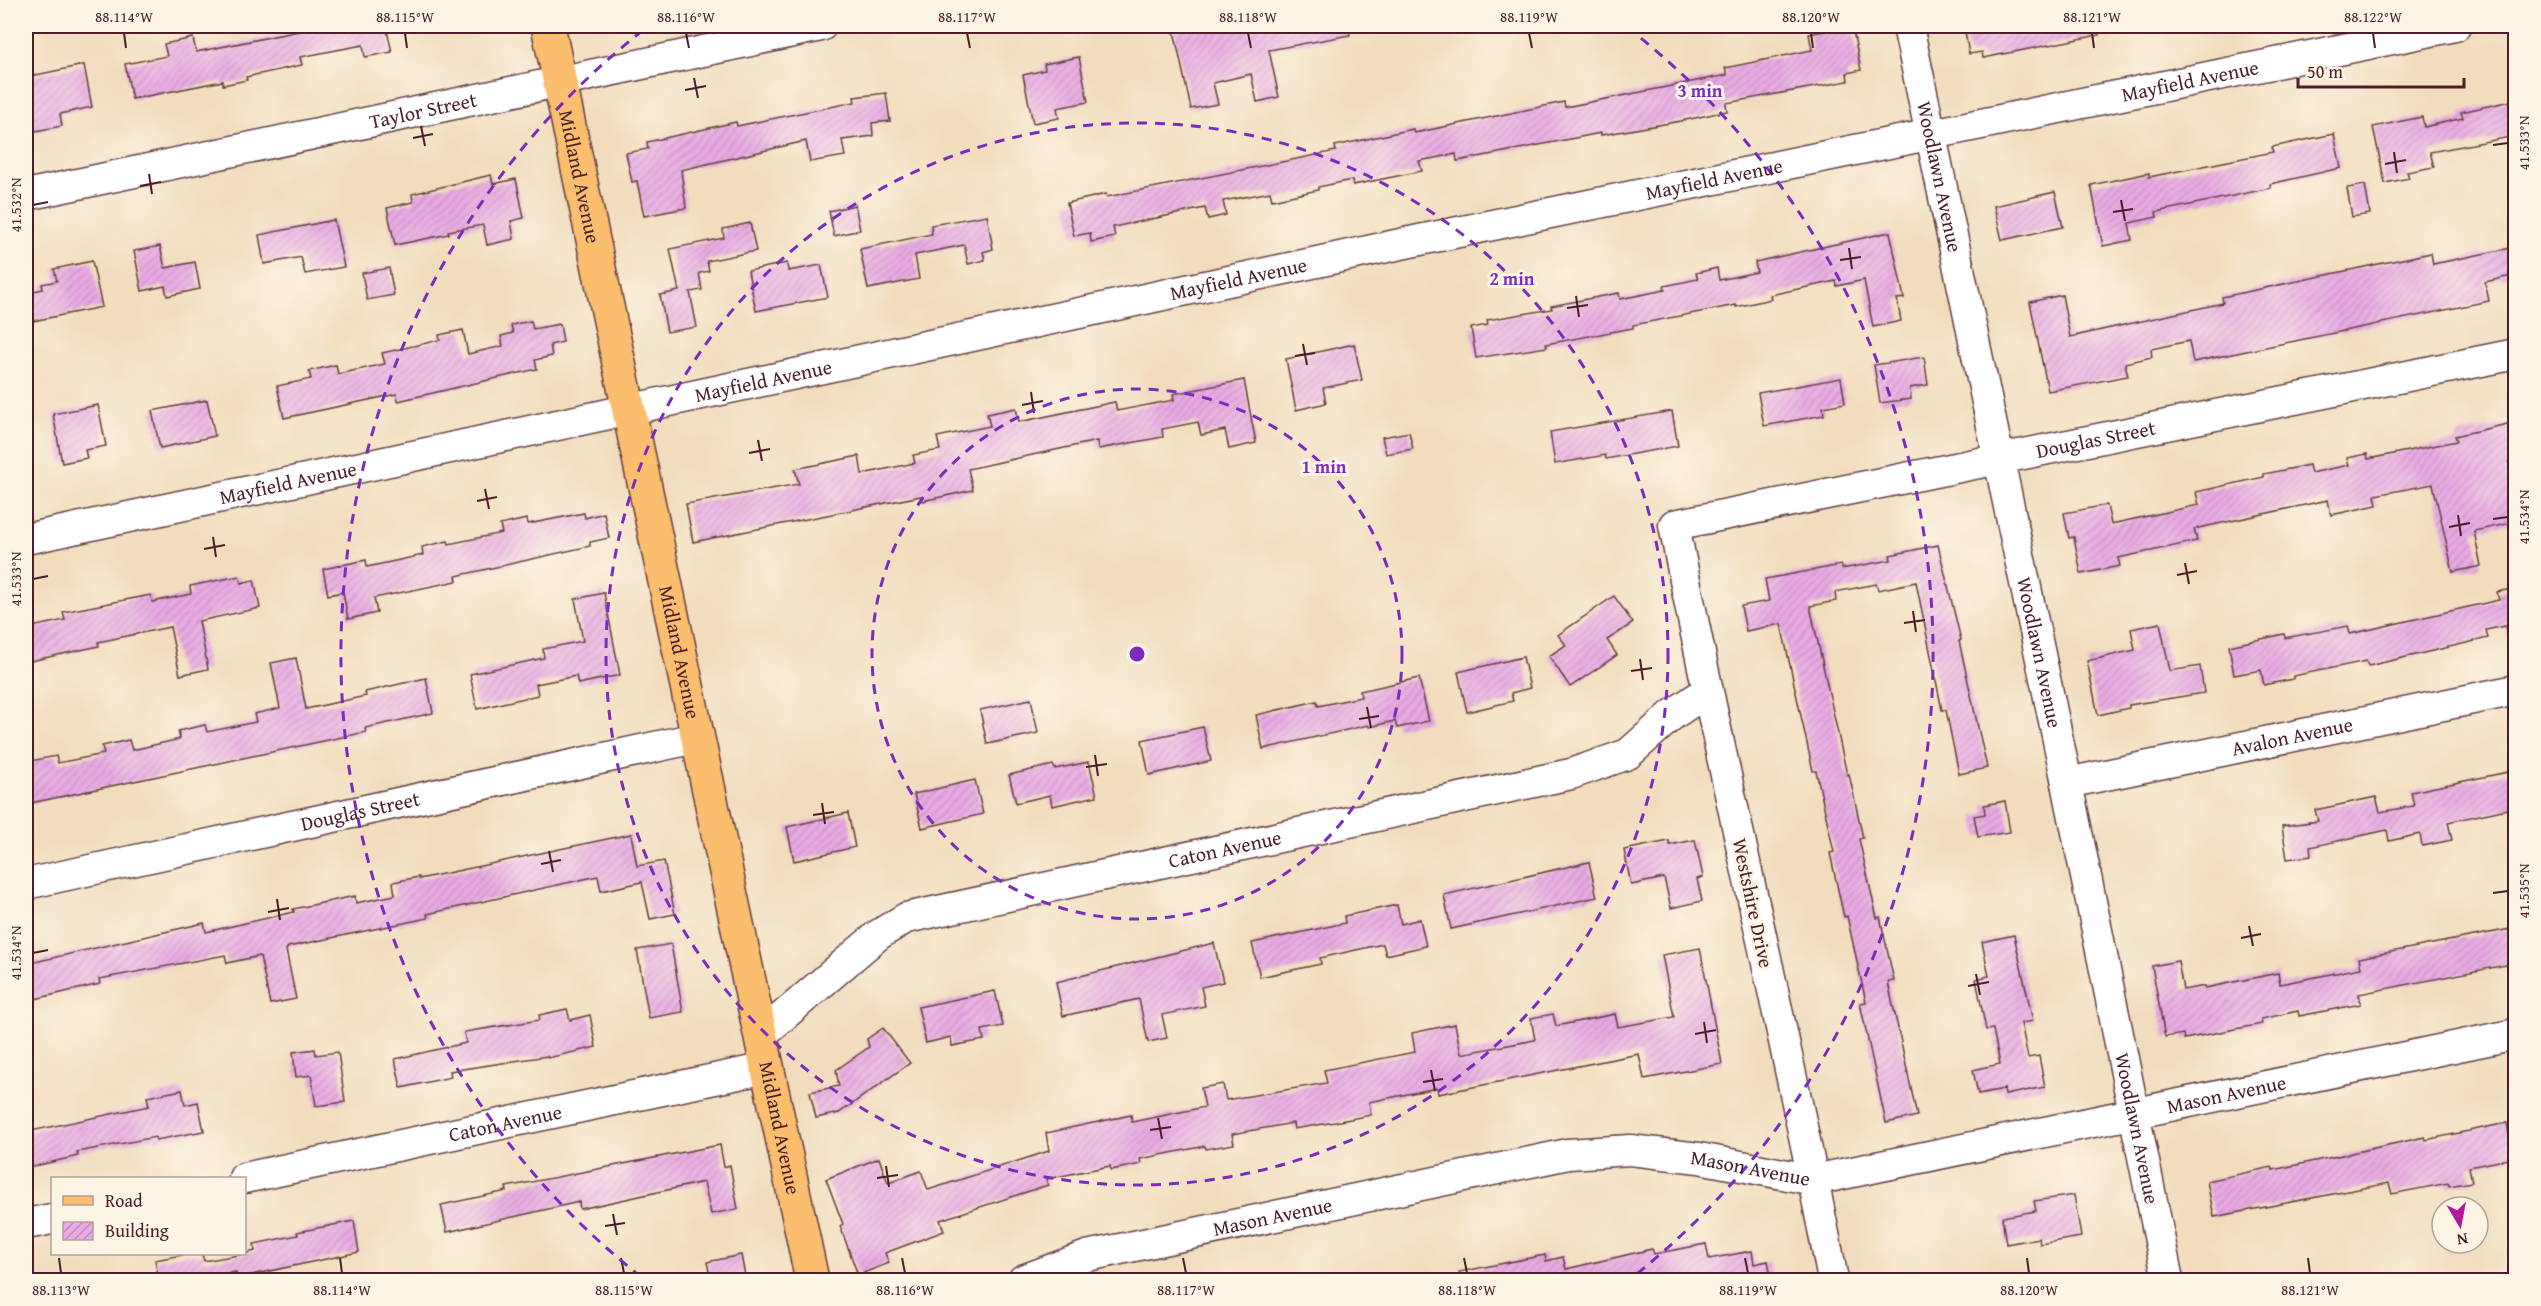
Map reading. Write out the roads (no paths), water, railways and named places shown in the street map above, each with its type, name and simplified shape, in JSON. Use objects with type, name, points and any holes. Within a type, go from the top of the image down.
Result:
[{"type":"main road","name":"Midland Avenue","points":[[548,26],[812,1281]]},
{"type":"street","name":"Taylor Street","points":[[26,195],[821,26]]},
{"type":"street","name":"Woodlawn Avenue","points":[[1908,26],[2067,783],[2168,1281]]},
{"type":"street","name":"Mayfield Avenue","points":[[26,538],[1931,134],[2455,26]]},
{"type":"street","name":"Douglas Street","points":[[1674,525],[2516,354]]},
{"type":"street","name":"Westshire Drive","points":[[1674,525],[1706,692],[1814,1180],[1833,1281]]},
{"type":"street","name":"Avalon Avenue","points":[[2067,783],[2516,690]]},
{"type":"street","name":"Caton Avenue","points":[[761,1035],[878,935],[906,918],[1571,774],[1628,754],[1672,715],[1706,692]]},
{"type":"street","name":"Douglas Street","points":[[26,884],[696,738]]},
{"type":"street","name":"Mason Avenue","points":[[1023,1281],[1087,1256],[1568,1154],[1630,1150],[1699,1158],[1814,1180],[2516,1034]]},
{"type":"street","name":"Caton Avenue","points":[[246,1179],[767,1068]]},
{"type":"street","points":[[26,1224],[51,1219]]}]
